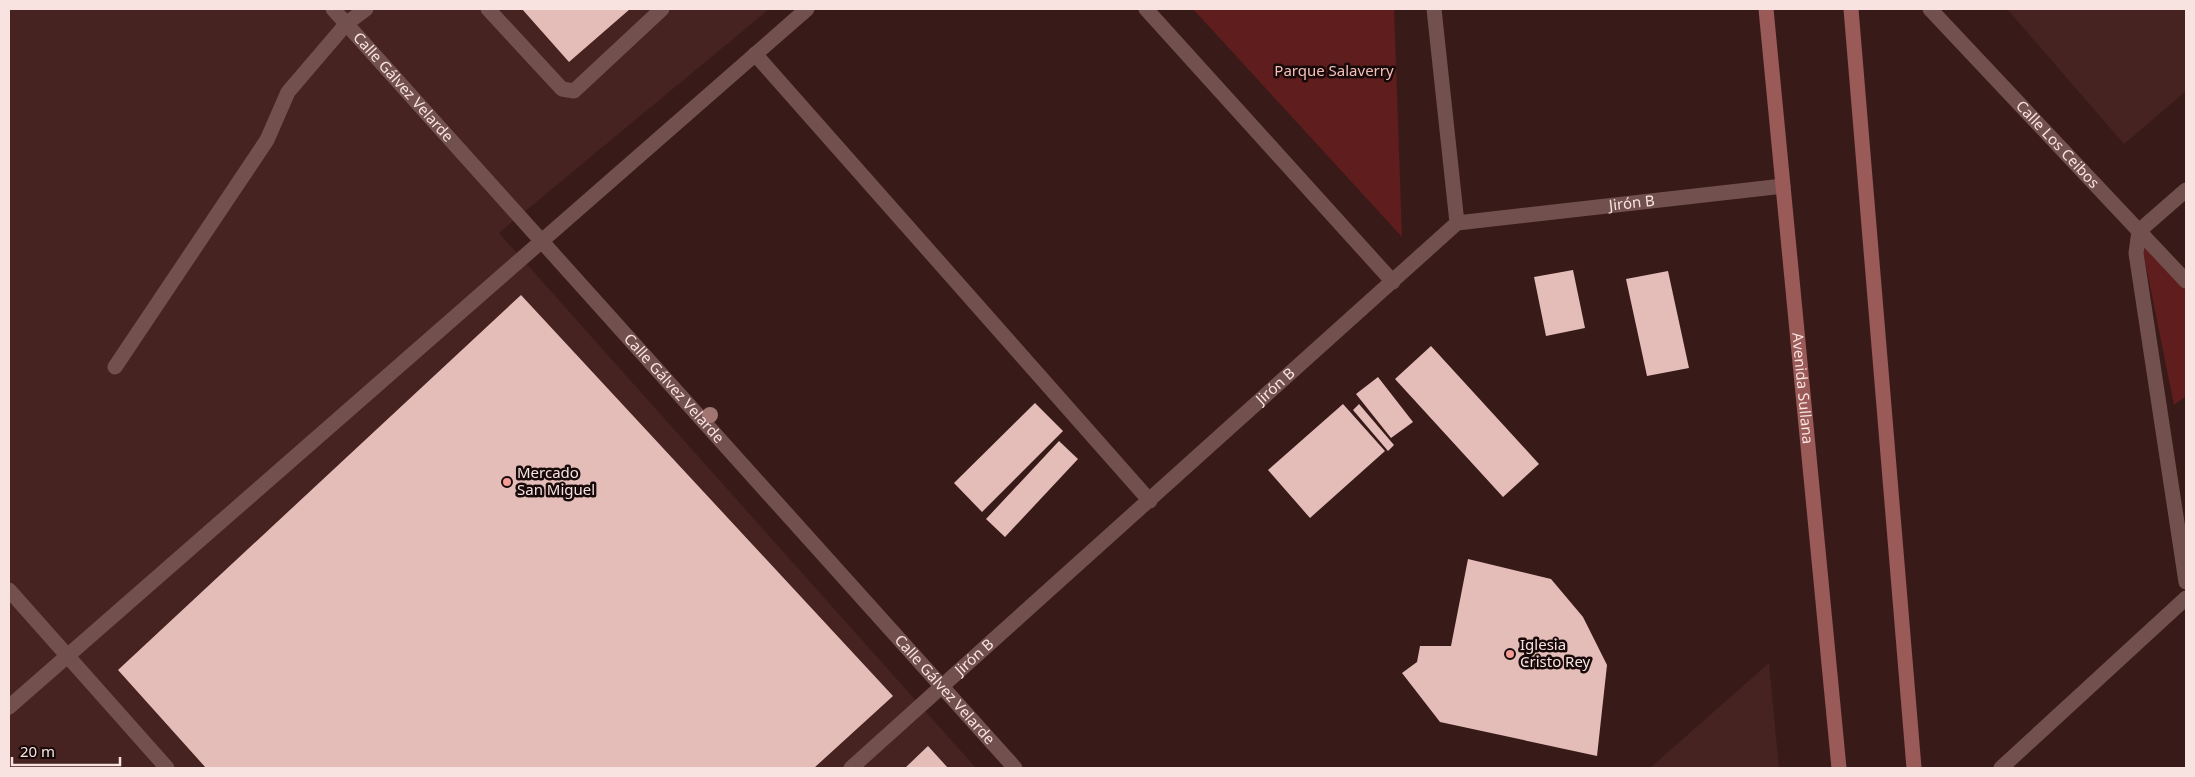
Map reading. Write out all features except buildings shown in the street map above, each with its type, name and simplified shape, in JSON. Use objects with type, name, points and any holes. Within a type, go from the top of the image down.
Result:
[{"type":"main road","name":"Avenida Sullana","points":[[1766,9],[1839,768]]},
{"type":"main road","points":[[1852,9],[1914,768]]},
{"type":"street","name":"Calle Gálvez Velarde","points":[[333,9],[1015,768]]},
{"type":"street","points":[[115,367],[267,140],[288,92],[346,23],[366,9]]},
{"type":"street","points":[[488,9],[562,90],[574,91],[662,9]]},
{"type":"street","points":[[9,707],[806,9]]},
{"type":"street","points":[[1146,9],[1393,282]]},
{"type":"street","points":[[1434,9],[1457,224]]},
{"type":"street","name":"Calle Los Ceibos","points":[[1930,9],[2186,282]]},
{"type":"street","points":[[755,54],[1150,501]]},
{"type":"street","name":"Jirón B","points":[[851,768],[1457,224],[1783,186]]},
{"type":"street","points":[[2186,190],[2139,231],[2136,252],[2186,582]]},
{"type":"street","points":[[9,590],[167,768]]},
{"type":"street","points":[[2001,768],[2186,598]]},
{"type":"shaded area","points":[[9,9],[769,9],[499,233],[976,768],[9,768]]},
{"type":"shaded area","points":[[2007,9],[2186,9],[2186,91],[2124,144]]},
{"type":"shaded area","points":[[1769,663],[1779,768],[1650,768]]},
{"type":"green space","name":"Parque Salaverry","points":[[1193,9],[1394,9],[1402,237]]},
{"type":"green space","points":[[2139,231],[2186,281],[2186,396],[2174,405]]},
{"type":"place","name":"Mercado San Miguel","points":[[507,482]]},
{"type":"place","name":"Iglesia Cristo Rey","points":[[1510,654]]}]
